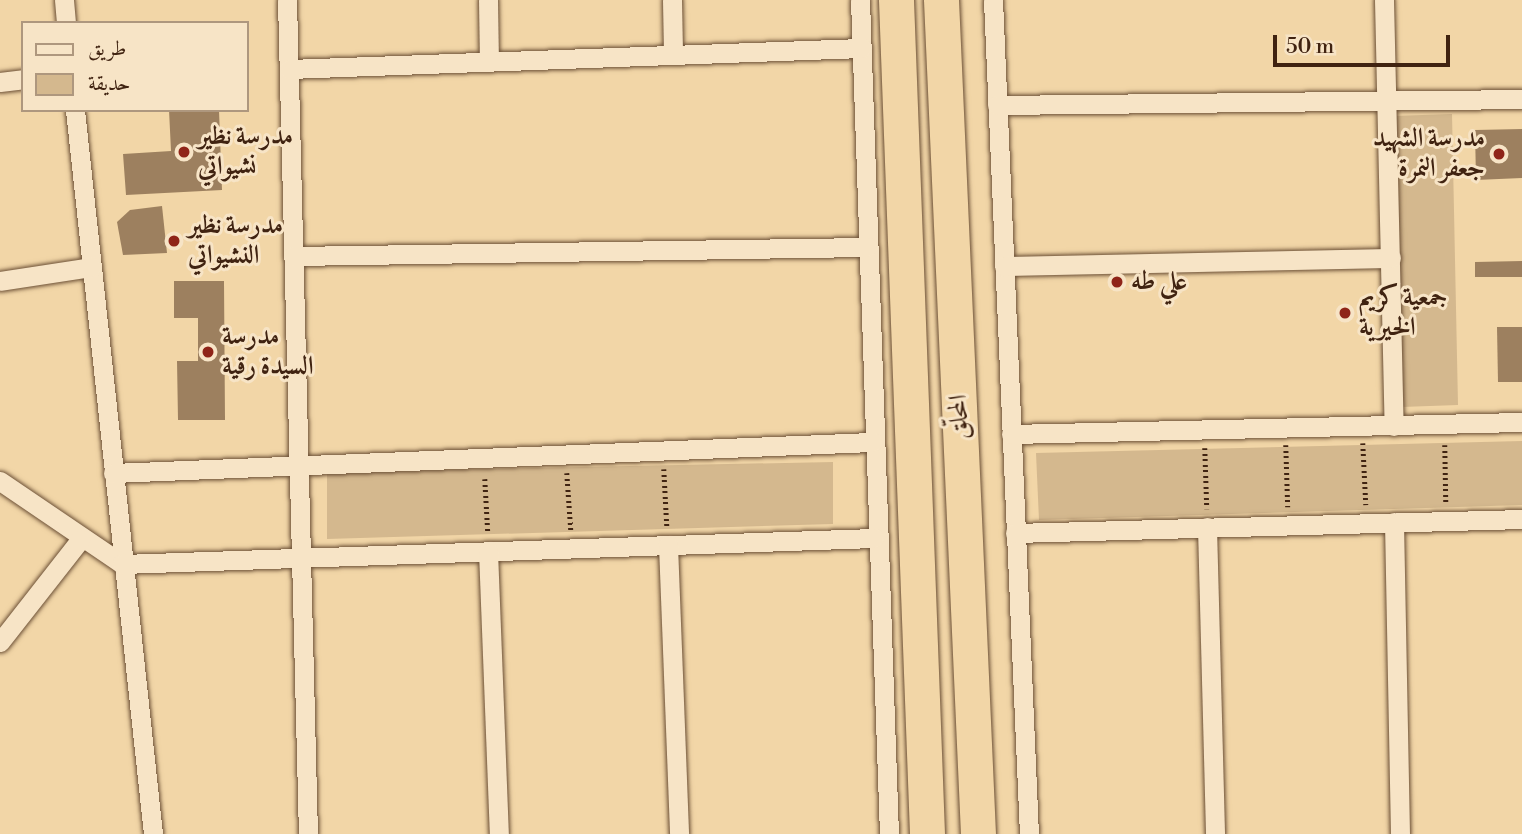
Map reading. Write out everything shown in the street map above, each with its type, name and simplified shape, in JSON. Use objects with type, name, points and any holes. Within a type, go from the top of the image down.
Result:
[{"type":"highway","name":"المحلّق","points":[[896,0],[927,834]]},
{"type":"highway","name":"المحلّق","points":[[941,0],[978,834]]},
{"type":"street","points":[[64,0],[66,21]]},
{"type":"street","points":[[287,0],[308,834]]},
{"type":"street","points":[[488,0],[489,61]]},
{"type":"street","points":[[672,0],[673,54]]},
{"type":"street","points":[[860,0],[874,538],[889,834]]},
{"type":"street","points":[[993,0],[1029,834]]},
{"type":"street","points":[[1384,0],[1394,426]]},
{"type":"street","points":[[289,69],[862,48]]},
{"type":"street","points":[[0,82],[21,79]]},
{"type":"street","points":[[997,105],[1387,103],[1522,99]]},
{"type":"street","points":[[75,112],[153,834]]},
{"type":"street","points":[[293,256],[867,247]]},
{"type":"street","points":[[1004,266],[1391,258]]},
{"type":"street","points":[[0,281],[91,267]]},
{"type":"street","points":[[1011,434],[1522,422]]},
{"type":"street","points":[[113,473],[297,462],[872,442]]},
{"type":"street","points":[[0,481],[80,540],[122,564],[874,538]]},
{"type":"street","points":[[1015,533],[1522,519]]},
{"type":"street","points":[[1394,522],[1400,834]]},
{"type":"street","points":[[1207,527],[1214,834]]},
{"type":"street","points":[[0,642],[80,540]]},
{"type":"street","points":[[667,545],[679,834]]},
{"type":"street","points":[[488,551],[499,834]]},
{"type":"path","points":[[1445,424],[1446,521]]},
{"type":"path","points":[[1363,426],[1366,523]]},
{"type":"path","points":[[1285,428],[1289,525]]},
{"type":"path","points":[[1205,430],[1207,527]]},
{"type":"path","points":[[664,449],[667,545]]},
{"type":"path","points":[[565,452],[573,549]]},
{"type":"path","points":[[484,455],[488,551]]},
{"type":"green space","points":[[1452,114],[1458,405],[1402,407],[1393,116]]},
{"type":"green space","points":[[1522,441],[1522,505],[1039,520],[1036,453]]},
{"type":"green space","points":[[833,462],[833,524],[327,539],[327,472]]},
{"type":"building","name":"مدرسة نظير نشيواتي","points":[[169,112],[219,112],[222,190],[126,195],[123,154],[171,151]]},
{"type":"building","name":"مدرسة الشهيد جعفر النمرة","points":[[1522,129],[1522,178],[1476,180],[1475,130]]},
{"type":"building","points":[[162,206],[167,253],[123,255],[117,222],[130,210]]},
{"type":"building","points":[[1522,261],[1522,277],[1475,277],[1475,262]]},
{"type":"building","points":[[174,281],[224,281],[225,420],[178,420],[177,361],[198,361],[198,318],[174,318]]},
{"type":"building","points":[[1497,327],[1522,327],[1522,382],[1498,382]]},
{"type":"place","name":"مدرسة نظير نشيواتي","points":[[184,152]]},
{"type":"place","name":"مدرسة الشهيد جعفر النمرة","points":[[1499,154]]},
{"type":"place","name":"مدرسة نظير النشيواتي","points":[[174,241]]},
{"type":"place","name":"علي طه","points":[[1117,282]]},
{"type":"place","name":"جمعية كريم الخيرية","points":[[1345,313]]},
{"type":"place","name":"مدرسة السيدة رقية","points":[[208,352]]}]
